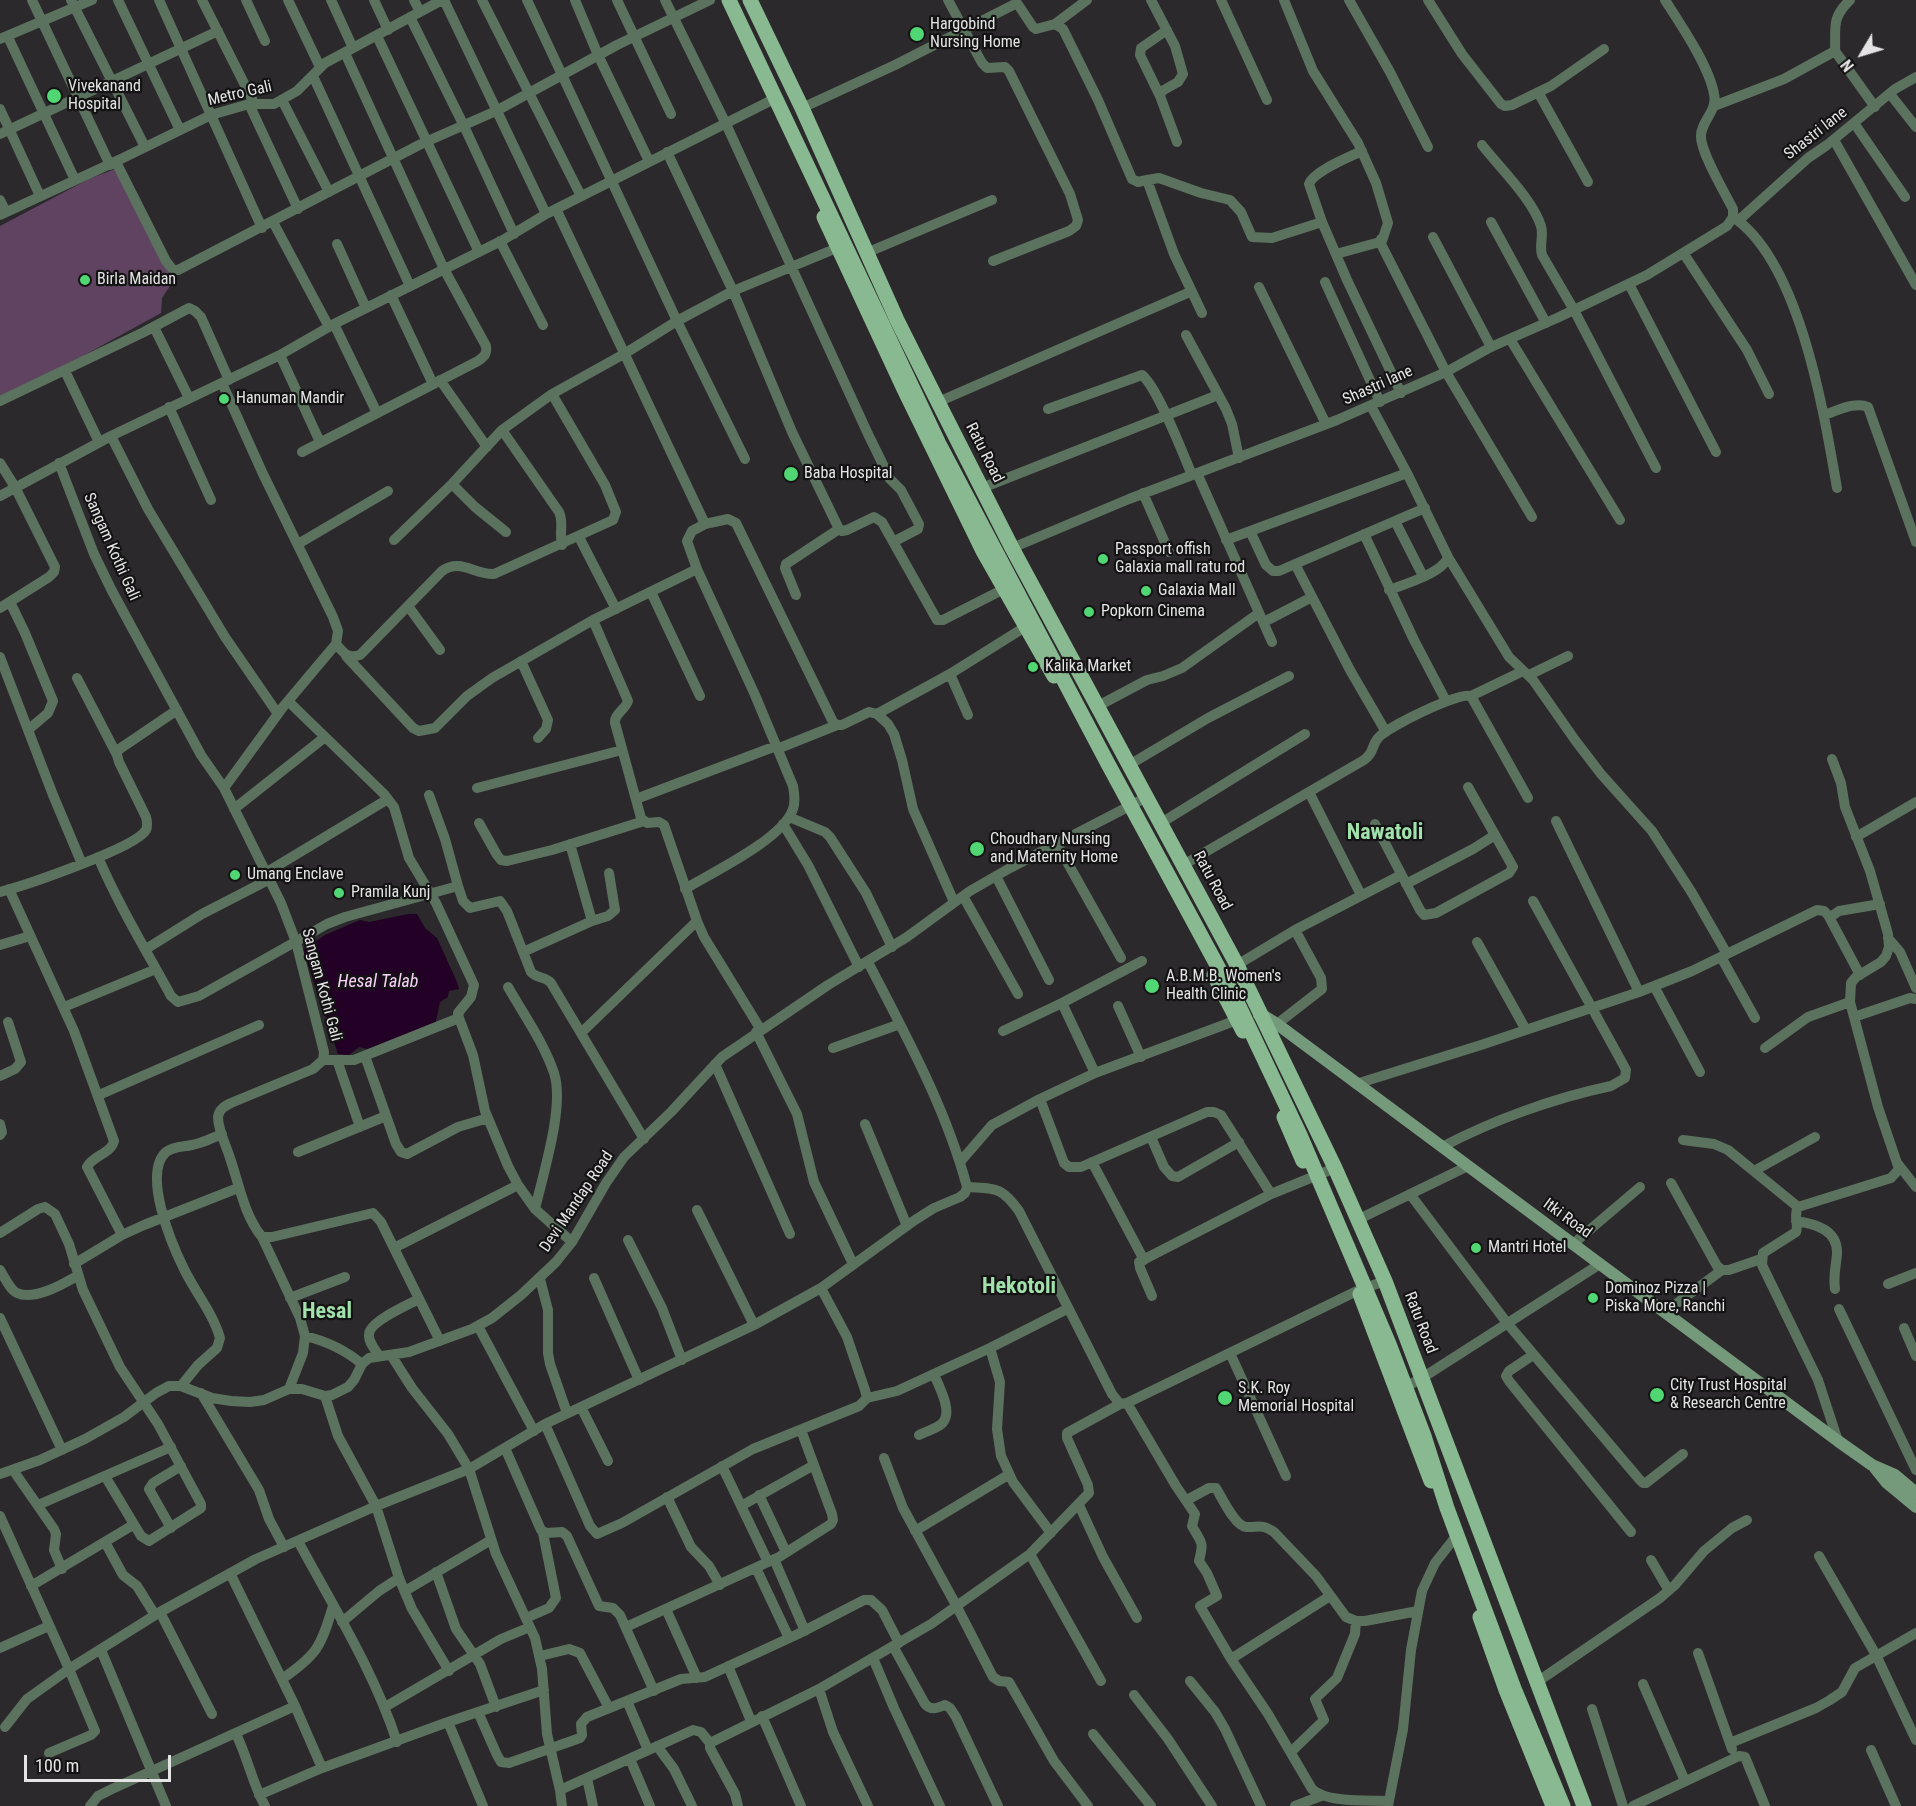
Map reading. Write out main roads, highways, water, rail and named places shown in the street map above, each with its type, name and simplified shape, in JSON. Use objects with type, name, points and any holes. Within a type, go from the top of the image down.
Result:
[{"type":"main road","points":[[723,0],[772,100],[837,248],[904,389],[1004,590],[1057,681],[1237,1020],[1278,1105],[1359,1290],[1399,1391],[1506,1690],[1553,1806]]},
{"type":"main road","points":[[729,0],[939,444],[1237,1002],[1300,1135],[1389,1344],[1515,1691],[1563,1806]]},
{"type":"main road","points":[[740,0],[947,440],[1115,758],[1246,997],[1309,1131],[1398,1341],[1520,1677],[1573,1806]]},
{"type":"main road","name":"Ratu Road","points":[[750,0],[802,108],[866,253],[938,402],[1012,548],[1237,966],[1335,1168],[1385,1281],[1584,1806]]},
{"type":"water","name":"Hesal Talab","points":[[417,914],[425,928],[437,938],[459,989],[449,991],[448,997],[440,1002],[435,1026],[371,1050],[359,1047],[349,1055],[338,1054],[303,950],[325,935],[360,920],[369,922]]},
{"type":"place","name":"Hargobind Nursing Home","points":[[917,34]]},
{"type":"place","name":"Vivekanand Hospital","points":[[54,96]]},
{"type":"place","name":"Birla Maidan","points":[[85,280]]},
{"type":"place","name":"Hanuman Mandir","points":[[224,399]]},
{"type":"place","name":"Baba Hospital","points":[[791,474]]},
{"type":"place","name":"Passport offish Galaxia mall ratu rod","points":[[1103,559]]},
{"type":"place","name":"Galaxia Mall","points":[[1146,591]]},
{"type":"place","name":"Popkorn Cinema","points":[[1089,612]]},
{"type":"place","name":"Kalika Market","points":[[1033,667]]},
{"type":"place","name":"Choudhary Nursing and Maternity Home","points":[[977,849]]},
{"type":"place","name":"Umang Enclave","points":[[235,875]]},
{"type":"place","name":"Pramila Kunj","points":[[339,893]]},
{"type":"place","name":"A.B.M.B. Women's Health Clinic","points":[[1152,986]]},
{"type":"place","name":"Mantri Hotel","points":[[1476,1248]]},
{"type":"place","name":"Dominoz Pizza | Piska More, Ranchi","points":[[1593,1298]]},
{"type":"place","name":"City Trust Hospital & Research Centre","points":[[1657,1395]]},
{"type":"place","name":"S.K. Roy Memorial Hospital","points":[[1225,1398]]},
{"type":"district","name":"Nawatoli","points":[[1385,833]]},
{"type":"district","name":"Hekotoli","points":[[1019,1287]]},
{"type":"district","name":"Hesal","points":[[327,1312]]}]
